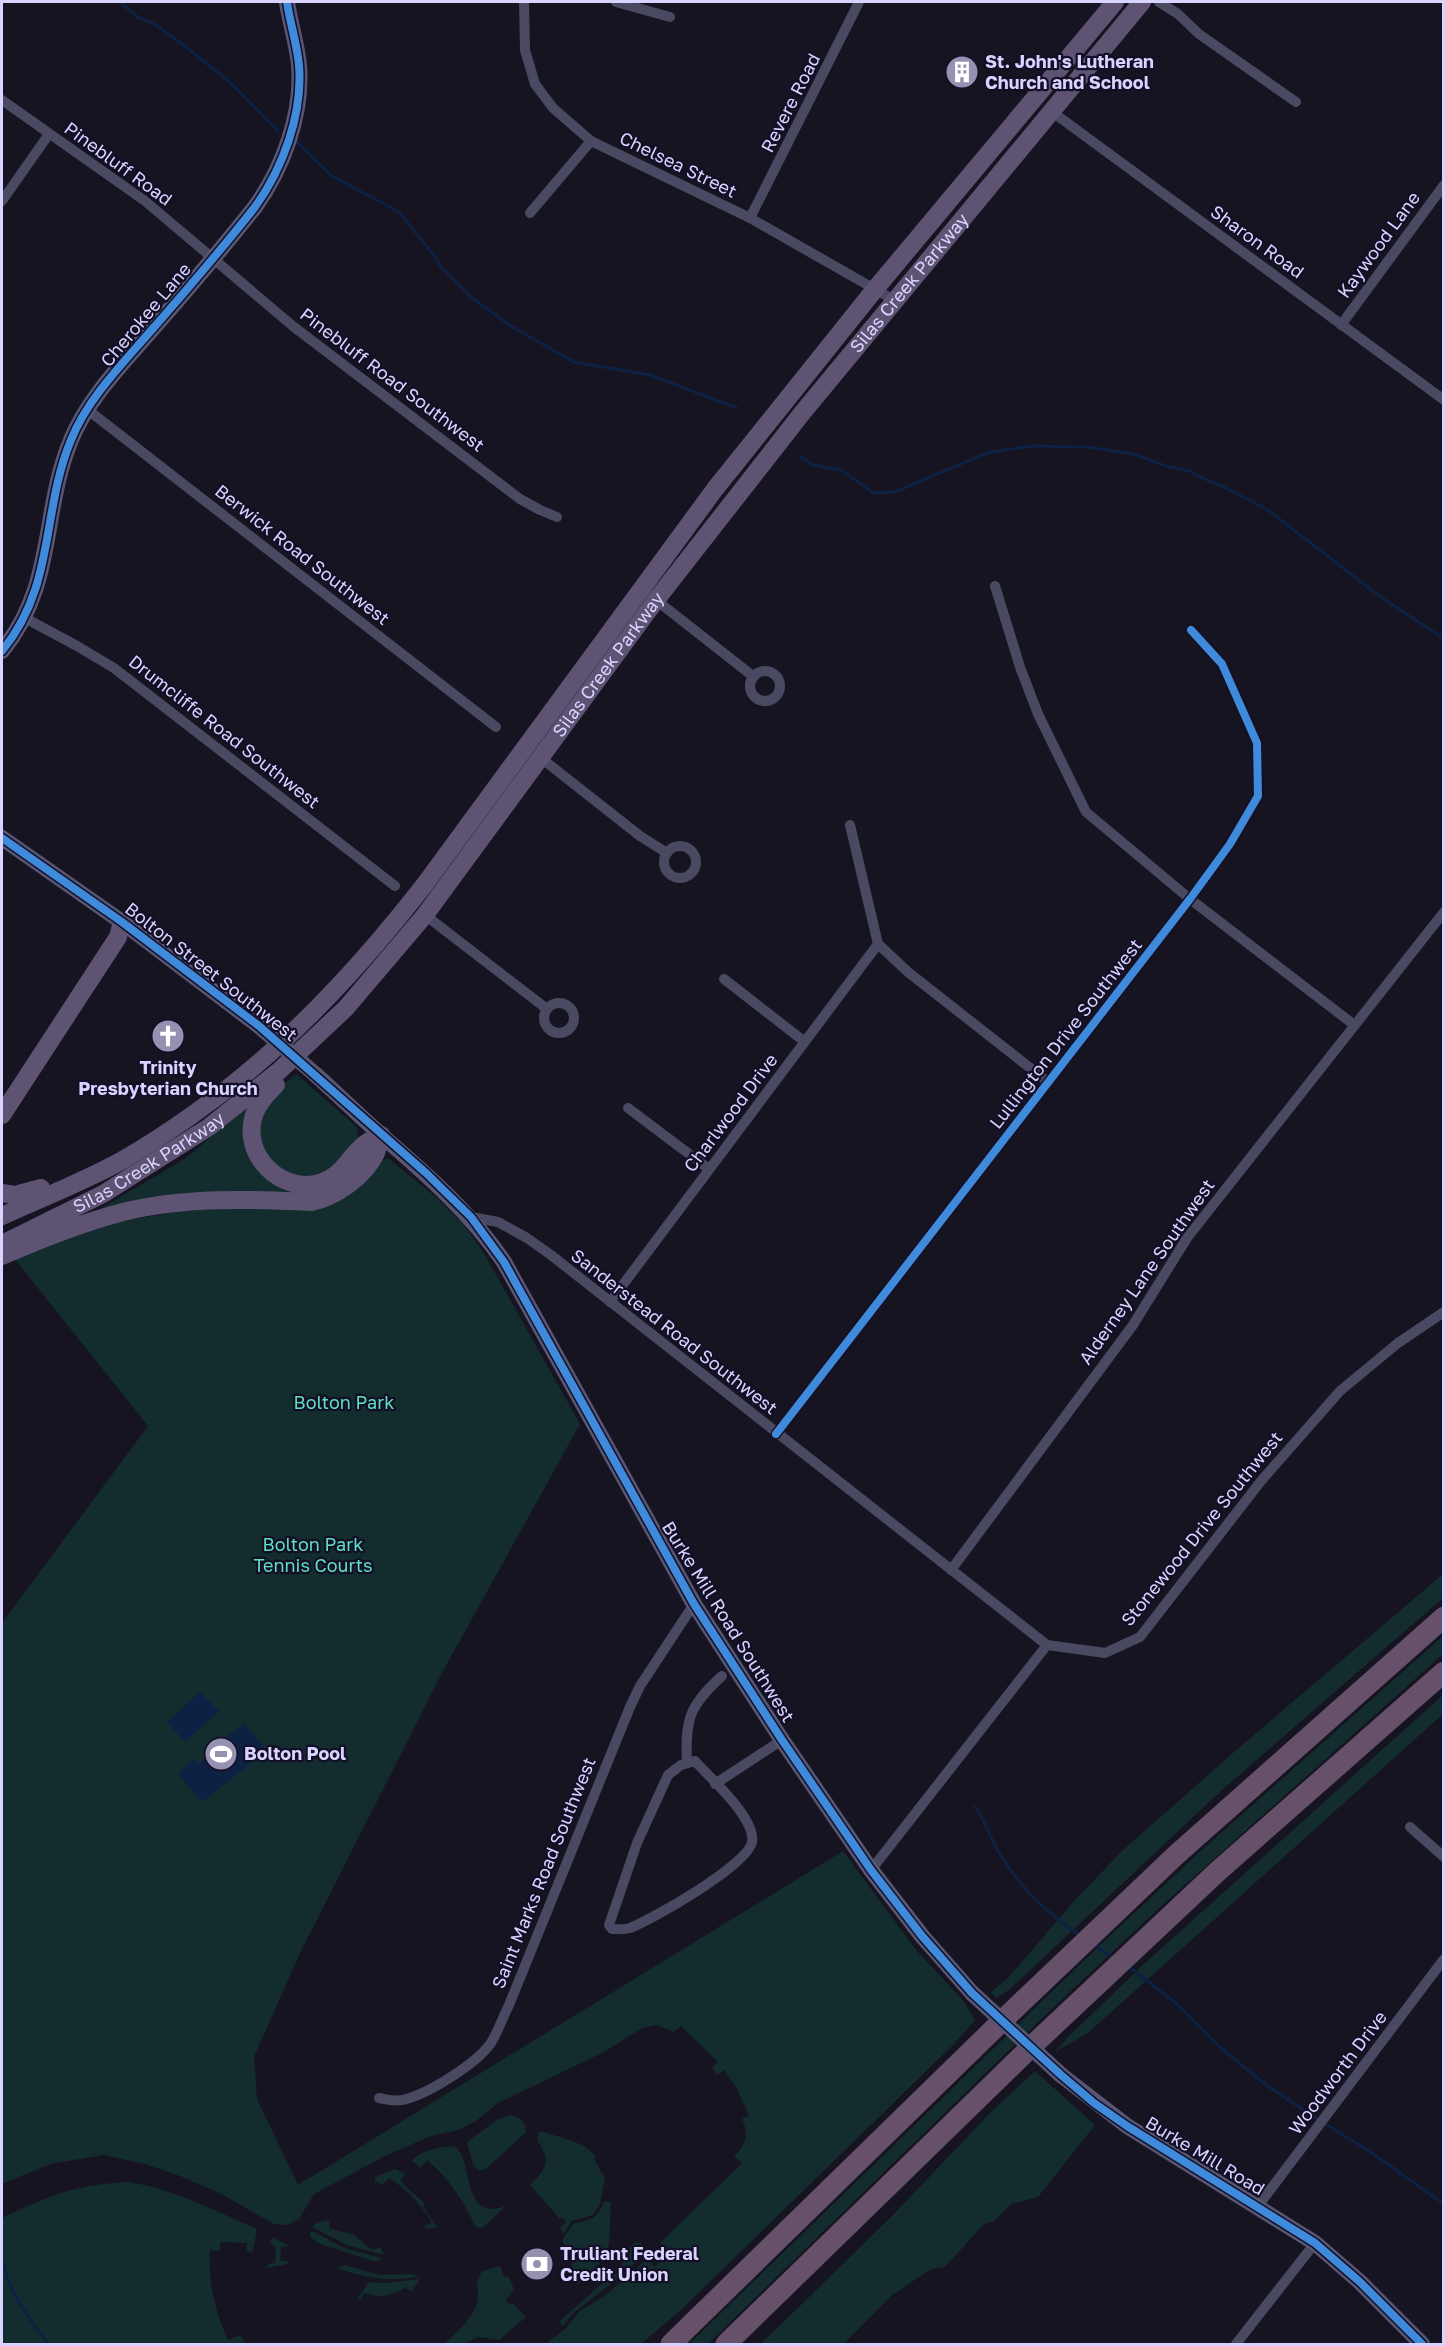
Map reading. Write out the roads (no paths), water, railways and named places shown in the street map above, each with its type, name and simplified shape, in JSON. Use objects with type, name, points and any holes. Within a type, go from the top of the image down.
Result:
[{"type":"highway","points":[[670,2344],[996,2026],[1176,1855],[1443,1617]]},
{"type":"highway","points":[[726,2344],[1033,2045],[1217,1872],[1443,1672]]},
{"type":"highway","points":[[655,2344],[758,2260]]},
{"type":"main road","name":"Silas Creek Parkway","points":[[2,1216],[119,1162],[175,1127],[255,1068],[332,995],[425,884],[715,489],[876,288],[1116,2]]},
{"type":"main road","name":"Silas Creek Parkway","points":[[2,1244],[103,1194],[209,1127],[279,1071],[346,1008],[425,915],[656,600],[803,412],[1142,2]]},
{"type":"main road","points":[[2,1096],[110,932],[122,922]]},
{"type":"main road","points":[[2,1114],[118,937],[122,922]]},
{"type":"main road","points":[[346,1008],[321,1045],[271,1090],[258,1105],[252,1122],[252,1138],[258,1156],[269,1170],[284,1181],[301,1185],[321,1182],[339,1174],[364,1145],[381,1135]]},
{"type":"main road","points":[[2,1256],[38,1240],[124,1212],[192,1201],[311,1202],[328,1198],[351,1182],[375,1155],[381,1135]]},
{"type":"main road","points":[[2,1193],[15,1195],[28,1193],[93,1165],[119,1162]]},
{"type":"street","name":"Cherokee Lane","points":[[2,651],[24,617],[40,577],[64,458],[71,439],[88,410],[130,355],[212,260],[270,186],[285,148],[299,86],[298,64],[287,2]]},
{"type":"street","name":"Chelsea Street","points":[[524,2],[525,50],[536,84],[553,108],[591,141],[750,218],[894,300]]},
{"type":"street","points":[[616,2],[670,17]]},
{"type":"street","name":"Revere Road","points":[[750,218],[859,2]]},
{"type":"street","points":[[1159,2],[1178,14],[1199,34],[1296,102]]},
{"type":"street","name":"Pinebluff Road","points":[[2,100],[145,201],[212,260]]},
{"type":"street","name":"Sharon Road","points":[[1051,111],[1443,400]]},
{"type":"street","points":[[2,201],[49,134]]},
{"type":"street","points":[[530,213],[591,141]]},
{"type":"street","name":"Kaywood Lane","points":[[1341,325],[1443,185]]},
{"type":"street","name":"Pinebluff Road Southwest","points":[[212,260],[294,327],[520,499],[557,517]]},
{"type":"street","name":"Berwick Road Southwest","points":[[88,410],[495,727]]},
{"type":"street","points":[[995,586],[1020,667],[1038,714],[1086,812],[1190,899],[1353,1024]]},
{"type":"street","points":[[656,600],[754,677]]},
{"type":"street","name":"Drumcliffe Road Southwest","points":[[24,617],[114,668],[395,886]]},
{"type":"street","name":"Lullington Drive Southwest","points":[[776,1434],[1190,899],[1230,844],[1258,796],[1257,743],[1222,664],[1191,630]]},
{"type":"street","points":[[541,758],[640,836],[667,853]]},
{"type":"street","points":[[850,825],[878,944],[908,972],[1048,1082]]},
{"type":"street","name":"Bolton Street Southwest","points":[[2,838],[122,922],[259,1026],[426,1173],[471,1217]]},
{"type":"street","name":"Alderney Lane Southwest","points":[[951,1570],[1133,1325],[1187,1238],[1443,912]]},
{"type":"street","points":[[425,915],[548,1009]]},
{"type":"street","name":"Charlwood Drive","points":[[610,1302],[878,944]]},
{"type":"street","points":[[724,979],[806,1042]]},
{"type":"street","points":[[628,1108],[709,1169]]},
{"type":"street","name":"Sanderstead Road Southwest","points":[[471,1217],[498,1222],[527,1238],[557,1260],[1047,1645]]},
{"type":"street","name":"Burke Mill Road Southwest","points":[[471,1217],[504,1262],[694,1604],[782,1740],[871,1870],[922,1936],[972,1992]]},
{"type":"street","name":"Stonewood Drive Southwest","points":[[1047,1645],[1106,1653],[1140,1637],[1261,1481],[1340,1391],[1398,1343],[1443,1312]]},
{"type":"street","name":"Saint Marks Road Southwest","points":[[379,2098],[400,2101],[414,2097],[458,2073],[492,2042],[630,1707],[640,1686],[694,1604]]},
{"type":"street","points":[[871,1870],[1047,1645]]},
{"type":"street","points":[[687,1763],[690,1714],[699,1699],[722,1676]]},
{"type":"street","points":[[715,1784],[782,1740]]},
{"type":"street","points":[[695,1761],[739,1809],[750,1827],[753,1842],[746,1854],[718,1877],[658,1914],[627,1929],[612,1929],[609,1925],[638,1844],[663,1785],[668,1775],[687,1763],[695,1761]]},
{"type":"street","points":[[1410,1827],[1443,1857]]},
{"type":"street","name":"Woodworth Drive","points":[[1258,2206],[1443,1959]]},
{"type":"street","name":"Burke Mill Road","points":[[972,1992],[1061,2075],[1127,2126],[1315,2243],[1360,2282],[1422,2344]]},
{"type":"street","points":[[1236,2344],[1315,2243]]},
{"type":"water","points":[[200,1692],[219,1711],[185,1742],[167,1722]]},
{"type":"water","points":[[244,1724],[264,1747],[247,1766],[202,1802],[178,1774],[194,1758],[200,1764],[216,1744]]},
{"type":"waterway","points":[[120,2],[139,18],[154,24],[185,46],[232,84],[278,131]]},
{"type":"waterway","points":[[297,142],[332,176],[399,212],[440,266],[472,298],[511,326],[574,362],[650,375],[737,408]]},
{"type":"waterway","points":[[800,456],[813,465],[841,470],[874,493],[895,492],[987,453],[1031,446],[1088,447],[1133,454],[1169,467],[1191,471],[1268,510],[1382,598],[1444,639]]},
{"type":"waterway","points":[[975,1807],[999,1853],[1025,1888],[1046,1909],[1081,1936]]},
{"type":"waterway","points":[[1094,1945],[1113,1958]]},
{"type":"waterway","points":[[1129,1967],[1176,2003],[1222,2049],[1265,2084],[1319,2120]]},
{"type":"waterway","points":[[1325,2124],[1369,2151],[1444,2204]]},
{"type":"waterway","points":[[4,2264],[15,2295],[49,2344]]},
{"type":"place","name":"St. John's Lutheran Church and School","points":[[962,72]]},
{"type":"place","name":"Trinity Presbyterian Church","points":[[168,1036]]},
{"type":"place","name":"Bolton Pool","points":[[221,1754]]},
{"type":"place","name":"Truliant Federal Credit Union","points":[[537,2264]]},
{"type":"park label","name":"Bolton Park","points":[[344,1403]]},
{"type":"park label","name":"Bolton Park Tennis Courts","points":[[313,1555]]}]
